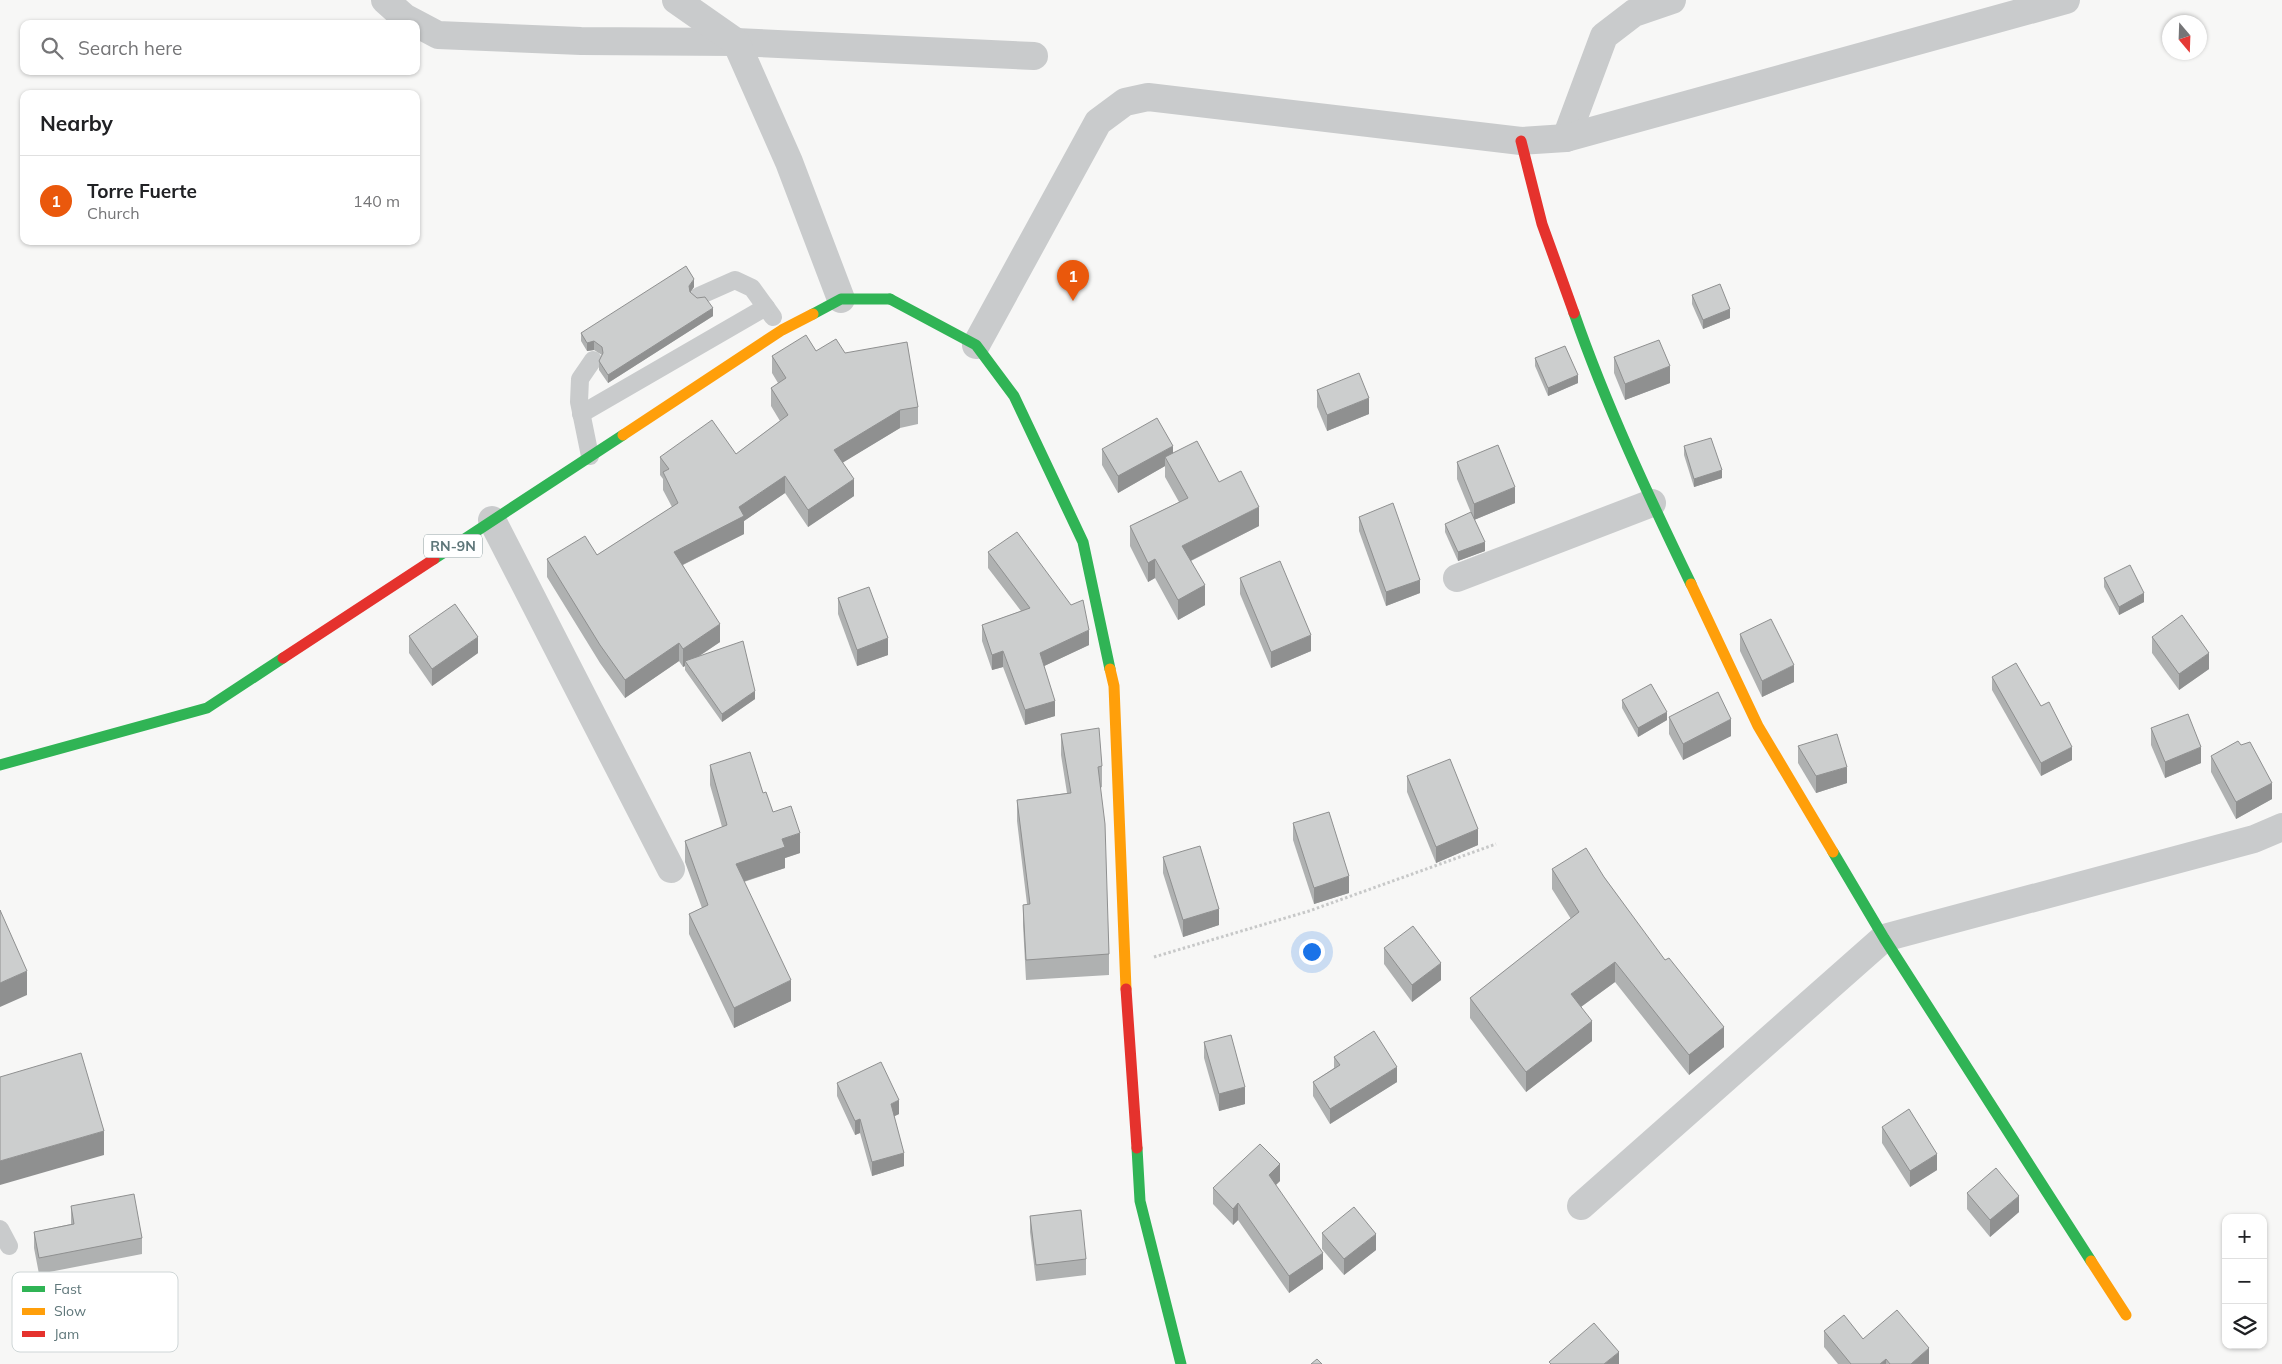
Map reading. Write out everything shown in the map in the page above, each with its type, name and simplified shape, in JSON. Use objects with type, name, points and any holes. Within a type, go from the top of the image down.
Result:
[{"type":"main road","points":[[1521,141],[1542,224],[1585,344],[1652,503],[1758,726],[1884,938],[2126,1316]]},
{"type":"main road","name":"RN-9N","points":[[0,765],[207,708],[782,330],[841,299],[890,299],[976,345],[1014,396],[1082,542],[1114,686],[1125,965],[1140,1201],[1181,1364]]},
{"type":"street","points":[[385,0],[410,20]]},
{"type":"street","points":[[676,0],[736,42],[790,162],[841,299]]},
{"type":"street","points":[[1566,138],[1604,36],[1634,13],[1672,0]]},
{"type":"street","points":[[976,345],[1098,122],[1124,102],[1148,97],[1521,141],[1566,138],[2066,0]]},
{"type":"street","points":[[420,25],[438,35],[581,41],[736,42],[1034,56]]},
{"type":"street","points":[[1457,578],[1652,503]]},
{"type":"street","points":[[492,520],[671,869]]},
{"type":"street","points":[[1581,1206],[1884,938],[2245,841],[2282,827]]},
{"type":"lane","points":[[699,296],[735,280],[752,288],[782,330]]},
{"type":"lane","points":[[581,414],[766,307]]},
{"type":"lane","points":[[590,456],[579,402],[580,379],[593,360]]},
{"type":"lane","points":[[0,1229],[8,1246]]},
{"type":"path","points":[[1125,965],[1309,911],[1496,844]]},
{"type":"building","points":[[686,266],[694,279],[689,286],[690,292],[697,298],[705,297],[713,308],[608,375],[599,361],[603,353],[602,347],[594,341],[587,343],[581,333]]},
{"type":"building","points":[[1720,284],[1730,309],[1703,320],[1692,295]]},
{"type":"building","points":[[806,335],[816,351],[836,339],[845,353],[907,342],[918,407],[900,410],[834,450],[854,479],[808,510],[785,476],[739,507],[744,516],[674,552],[720,624],[683,649],[679,643],[625,680],[600,645],[547,559],[585,536],[597,555],[678,503],[663,472],[669,469],[660,457],[712,420],[736,454],[788,415],[771,388],[786,378],[772,356]]},
{"type":"building","points":[[1659,340],[1670,366],[1625,384],[1614,357]]},
{"type":"building","points":[[1565,346],[1578,375],[1548,388],[1535,358]]},
{"type":"building","points":[[1359,373],[1369,398],[1327,415],[1317,390]]},
{"type":"building","points":[[1157,418],[1173,446],[1118,476],[1102,449]]},
{"type":"building","points":[[1711,438],[1722,470],[1694,479],[1684,446]]},
{"type":"building","points":[[1197,441],[1219,482],[1241,471],[1259,507],[1182,546],[1205,585],[1178,600],[1155,559],[1148,563],[1130,526],[1188,498],[1165,457]]},
{"type":"building","points":[[1498,445],[1515,487],[1474,504],[1457,462]]},
{"type":"building","points":[[1393,503],[1420,580],[1386,592],[1359,517]]},
{"type":"building","points":[[1471,512],[1485,542],[1458,552],[1445,524]]},
{"type":"building","points":[[1017,532],[1071,605],[1083,600],[1089,630],[1040,653],[1055,701],[1025,710],[1003,651],[992,655],[982,625],[1030,608],[988,552]]},
{"type":"building","points":[[1280,561],[1311,635],[1271,652],[1240,578]]},
{"type":"building","points":[[2130,565],[2144,593],[2119,607],[2104,578]]},
{"type":"building","points":[[869,587],[888,638],[857,650],[838,598]]},
{"type":"building","points":[[455,604],[478,637],[432,669],[409,636]]},
{"type":"building","points":[[2182,615],[2209,653],[2179,674],[2152,637]]},
{"type":"building","points":[[1771,619],[1794,665],[1762,681],[1740,634]]},
{"type":"building","points":[[743,641],[755,691],[722,714],[685,661]]},
{"type":"building","points":[[2016,663],[2041,706],[2049,702],[2072,747],[2041,763],[1992,677]]},
{"type":"building","points":[[1651,684],[1667,712],[1638,728],[1622,700]]},
{"type":"building","points":[[1718,692],[1731,719],[1683,744],[1669,717]]},
{"type":"building","points":[[2188,714],[2201,747],[2165,762],[2151,728]]},
{"type":"building","points":[[1099,728],[1102,766],[1098,767],[1105,824],[1109,954],[1026,960],[1023,905],[1030,904],[1017,800],[1071,793],[1061,734]]},
{"type":"building","points":[[1837,734],[1847,767],[1816,776],[1798,746]]},
{"type":"building","points":[[2238,741],[2241,745],[2250,742],[2272,783],[2236,802],[2211,756]]},
{"type":"building","points":[[750,752],[763,793],[766,792],[773,812],[791,806],[800,833],[782,839],[785,847],[736,864],[791,980],[734,1008],[689,914],[708,905],[685,841],[727,825],[710,765]]},
{"type":"building","points":[[1450,759],[1478,829],[1436,847],[1407,776]]},
{"type":"building","points":[[1329,812],[1349,876],[1314,888],[1293,823]]},
{"type":"building","points":[[1200,846],[1219,909],[1183,920],[1163,857]]},
{"type":"building","points":[[1586,848],[1604,877],[1665,960],[1669,958],[1724,1027],[1689,1055],[1615,962],[1571,994],[1592,1021],[1526,1072],[1470,998],[1579,912],[1552,869]]},
{"type":"building","points":[[0,910],[27,971],[0,983]]},
{"type":"building","points":[[1413,926],[1441,963],[1412,985],[1384,948]]},
{"type":"building","points":[[1374,1031],[1397,1067],[1330,1109],[1313,1082],[1340,1065],[1334,1057]]},
{"type":"building","points":[[1231,1035],[1245,1087],[1219,1094],[1204,1042]]},
{"type":"building","points":[[81,1053],[104,1131],[0,1161],[0,1077]]},
{"type":"building","points":[[881,1062],[899,1100],[891,1104],[904,1153],[872,1162],[860,1119],[855,1121],[837,1083]]},
{"type":"building","points":[[1909,1109],[1937,1154],[1910,1171],[1882,1127]]},
{"type":"building","points":[[1260,1144],[1280,1164],[1269,1175],[1323,1253],[1289,1276],[1238,1203],[1233,1209],[1213,1188]]},
{"type":"building","points":[[1996,1168],[2019,1196],[1990,1220],[1967,1193]]},
{"type":"building","points":[[134,1194],[142,1238],[39,1258],[34,1232],[74,1224],[71,1206]]},
{"type":"building","points":[[1354,1207],[1376,1234],[1344,1259],[1322,1233]]},
{"type":"building","points":[[1081,1210],[1086,1259],[1036,1265],[1030,1216]]},
{"type":"building","points":[[1897,1310],[1929,1348],[1911,1364],[1890,1364],[1886,1359],[1880,1364],[1851,1364],[1824,1331],[1844,1315],[1863,1339]]},
{"type":"building","points":[[1594,1323],[1619,1352],[1604,1364],[1551,1364],[1549,1362]]},
{"type":"building","points":[[1317,1359],[1322,1364],[1311,1364]]},
{"type":"traffic: fast","points":[[813,314],[841,299],[890,299]]},
{"type":"traffic: fast","points":[[890,299],[976,345],[1014,396],[1083,542],[1110,669]]},
{"type":"traffic: fast","points":[[1574,313],[1628,450],[1691,584]]},
{"type":"traffic: fast","points":[[434,559],[623,435]]},
{"type":"traffic: fast","points":[[0,765],[207,708],[283,658]]},
{"type":"traffic: fast","points":[[1833,852],[1884,938],[2091,1261]]},
{"type":"traffic: fast","points":[[1137,1148],[1140,1201],[1181,1364]]},
{"type":"traffic: slow","points":[[623,435],[782,330],[813,314]]},
{"type":"traffic: slow","points":[[1691,584],[1758,726],[1833,852]]},
{"type":"traffic: slow","points":[[1110,669],[1114,686],[1126,989]]},
{"type":"traffic: slow","points":[[2091,1261],[2126,1315]]},
{"type":"traffic: jam","points":[[1521,141],[1542,224],[1574,313]]},
{"type":"traffic: jam","points":[[283,658],[434,559]]},
{"type":"traffic: jam","points":[[1126,989],[1137,1148]]},
{"type":"place","name":"Torre Fuerte","points":[[1073,301]]}]
